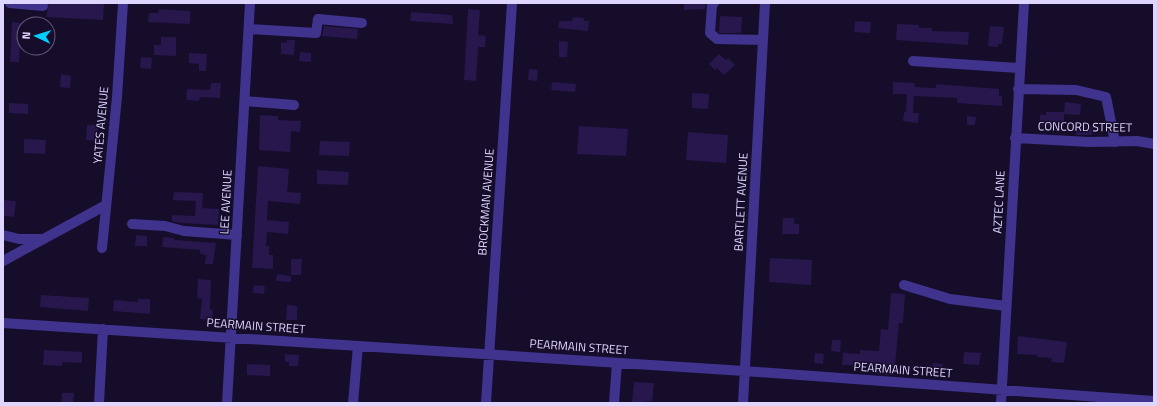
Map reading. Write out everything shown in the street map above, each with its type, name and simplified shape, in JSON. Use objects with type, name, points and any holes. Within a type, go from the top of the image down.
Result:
[{"type":"street","points":[[10,3],[43,6]]},
{"type":"street","name":"YATES AVENUE","points":[[102,248],[117,98],[123,3]]},
{"type":"street","name":"LEE AVENUE","points":[[227,403],[250,3]]},
{"type":"street","name":"BROCKMAN AVENUE","points":[[486,403],[512,3]]},
{"type":"street","points":[[714,3],[712,5],[710,33],[713,37],[717,39],[763,40]]},
{"type":"street","name":"BARTLETT AVENUE","points":[[742,403],[765,3]]},
{"type":"street","name":"AZTEC LANE","points":[[1001,403],[1019,68],[1024,3]]},
{"type":"street","points":[[249,29],[316,33],[318,19],[362,23]]},
{"type":"street","points":[[913,62],[1019,68]]},
{"type":"street","points":[[1018,89],[1076,90],[1106,97],[1115,142]]},
{"type":"street","points":[[245,101],[294,105]]},
{"type":"street","name":"CONCORD STREET","points":[[1015,138],[1089,142],[1137,141],[1154,144]]},
{"type":"street","points":[[3,261],[106,205]]},
{"type":"street","points":[[132,224],[165,226],[184,231],[237,235]]},
{"type":"street","points":[[3,235],[19,239],[43,238]]},
{"type":"street","points":[[904,285],[950,299],[1006,306]]},
{"type":"street","name":"PEARMAIN STREET","points":[[3,323],[745,371],[1002,390],[1094,400],[1154,401]]},
{"type":"street","points":[[99,403],[103,329]]},
{"type":"street","points":[[353,403],[358,346]]},
{"type":"street","points":[[614,403],[616,363]]},
{"type":"building","points":[[49,3],[104,3],[103,20],[46,16]]},
{"type":"building","points":[[684,3],[706,3],[705,9],[684,10]]},
{"type":"building","points":[[159,9],[190,11],[190,24],[148,22],[149,13],[158,13]]},
{"type":"building","points":[[468,9],[480,10],[478,35],[486,36],[485,47],[478,47],[476,81],[464,80]]},
{"type":"building","points":[[411,12],[452,15],[453,24],[410,21]]},
{"type":"building","points":[[720,16],[742,17],[741,33],[719,33]]},
{"type":"building","points":[[573,17],[584,18],[584,21],[589,21],[588,31],[558,28],[559,21],[572,21]]},
{"type":"building","points":[[855,21],[871,22],[870,33],[854,32]]},
{"type":"building","points":[[12,22],[16,22],[16,56],[19,56],[19,62],[10,62]]},
{"type":"building","points":[[897,24],[919,25],[919,28],[932,28],[932,31],[969,32],[968,45],[896,40]]},
{"type":"building","points":[[324,26],[358,29],[357,39],[322,36]]},
{"type":"building","points":[[990,26],[1004,27],[1002,44],[998,44],[998,47],[988,46]]},
{"type":"building","points":[[161,37],[176,37],[176,56],[154,55],[154,45],[161,45]]},
{"type":"building","points":[[287,40],[295,40],[294,55],[281,54],[281,42],[286,43]]},
{"type":"building","points":[[559,41],[568,42],[567,57],[559,57]]},
{"type":"building","points":[[300,52],[311,53],[311,62],[299,61]]},
{"type":"building","points":[[189,53],[207,54],[206,71],[199,71],[199,64],[189,63]]},
{"type":"building","points":[[719,54],[726,60],[728,58],[735,65],[724,75],[717,68],[715,70],[709,64]]},
{"type":"building","points":[[141,57],[152,58],[151,69],[140,68]]},
{"type":"building","points":[[529,69],[538,70],[537,81],[528,80]]},
{"type":"building","points":[[61,74],[71,76],[70,88],[60,87]]},
{"type":"building","points":[[552,82],[576,84],[575,92],[551,90]]},
{"type":"building","points":[[893,82],[915,83],[914,87],[936,88],[936,84],[999,89],[999,96],[1002,96],[1002,106],[957,103],[957,98],[914,96],[913,113],[919,113],[918,123],[903,121],[904,112],[906,112],[907,94],[893,94]]},
{"type":"building","points":[[211,83],[221,83],[220,98],[200,97],[199,101],[186,100],[187,89],[210,90]]},
{"type":"building","points":[[692,93],[709,94],[708,109],[692,108]]},
{"type":"building","points":[[1065,102],[1081,104],[1080,115],[1064,114]]},
{"type":"building","points":[[9,103],[28,104],[28,114],[9,113]]},
{"type":"building","points":[[1046,112],[1064,112],[1064,127],[1039,126],[1040,115],[1046,115]]},
{"type":"building","points":[[260,115],[278,116],[278,120],[301,121],[300,132],[291,131],[290,152],[259,150]]},
{"type":"building","points":[[967,116],[976,117],[975,125],[967,125]]},
{"type":"building","points":[[87,125],[98,125],[97,141],[86,140]]},
{"type":"building","points":[[579,126],[628,129],[626,156],[577,154]]},
{"type":"building","points":[[1076,126],[1092,127],[1092,135],[1076,135]]},
{"type":"building","points":[[688,132],[728,135],[726,163],[686,160]]},
{"type":"building","points":[[24,139],[46,140],[45,154],[24,153]]},
{"type":"building","points":[[320,141],[350,142],[349,156],[319,155]]},
{"type":"building","points":[[258,166],[289,169],[287,192],[301,193],[300,204],[268,201],[267,220],[289,222],[288,234],[267,232],[266,246],[269,246],[269,255],[273,255],[273,269],[252,268]]},
{"type":"building","points":[[317,170],[349,172],[348,185],[317,184]]},
{"type":"building","points":[[174,192],[203,193],[202,208],[219,209],[218,225],[180,223],[172,221],[172,215],[195,216],[196,201],[173,200]]},
{"type":"building","points":[[3,200],[16,201],[14,217],[3,216]]},
{"type":"building","points":[[783,218],[794,218],[794,224],[799,224],[799,234],[782,234]]},
{"type":"building","points":[[136,235],[147,236],[147,246],[135,246]]},
{"type":"building","points":[[163,237],[174,238],[174,240],[216,243],[213,264],[205,264],[206,255],[200,254],[200,250],[162,247]]},
{"type":"building","points":[[770,258],[812,260],[811,285],[769,282]]},
{"type":"building","points":[[291,259],[302,259],[301,275],[291,275]]},
{"type":"building","points":[[277,274],[291,276],[291,282],[276,281]]},
{"type":"building","points":[[198,279],[211,280],[210,310],[213,310],[212,320],[200,319],[202,299],[197,298]]},
{"type":"building","points":[[254,285],[265,286],[264,294],[253,293]]},
{"type":"building","points":[[891,293],[905,294],[903,323],[899,323],[894,375],[877,374],[878,365],[842,365],[843,353],[860,354],[860,350],[879,351],[881,329],[888,330]]},
{"type":"building","points":[[41,295],[89,298],[88,311],[40,307]]},
{"type":"building","points":[[138,299],[150,299],[150,314],[113,311],[114,300],[138,302]]},
{"type":"building","points":[[287,305],[297,306],[297,320],[286,320]]},
{"type":"building","points":[[1018,336],[1067,342],[1064,363],[1051,362],[1052,358],[1037,357],[1037,355],[1017,354]]},
{"type":"building","points":[[832,340],[841,340],[840,352],[831,351]]},
{"type":"building","points":[[44,350],[82,352],[82,363],[62,362],[62,366],[43,365]]},
{"type":"building","points":[[964,352],[981,353],[979,365],[963,364]]},
{"type":"building","points":[[815,353],[824,354],[823,364],[814,363]]},
{"type":"building","points":[[285,354],[299,355],[298,366],[289,366],[289,362],[285,362]]},
{"type":"building","points":[[933,363],[943,364],[942,373],[932,372]]},
{"type":"building","points":[[247,364],[270,365],[270,376],[247,375]]},
{"type":"building","points":[[634,382],[654,383],[652,401],[632,403]]},
{"type":"building","points":[[62,393],[74,393],[73,403],[62,403]]}]
